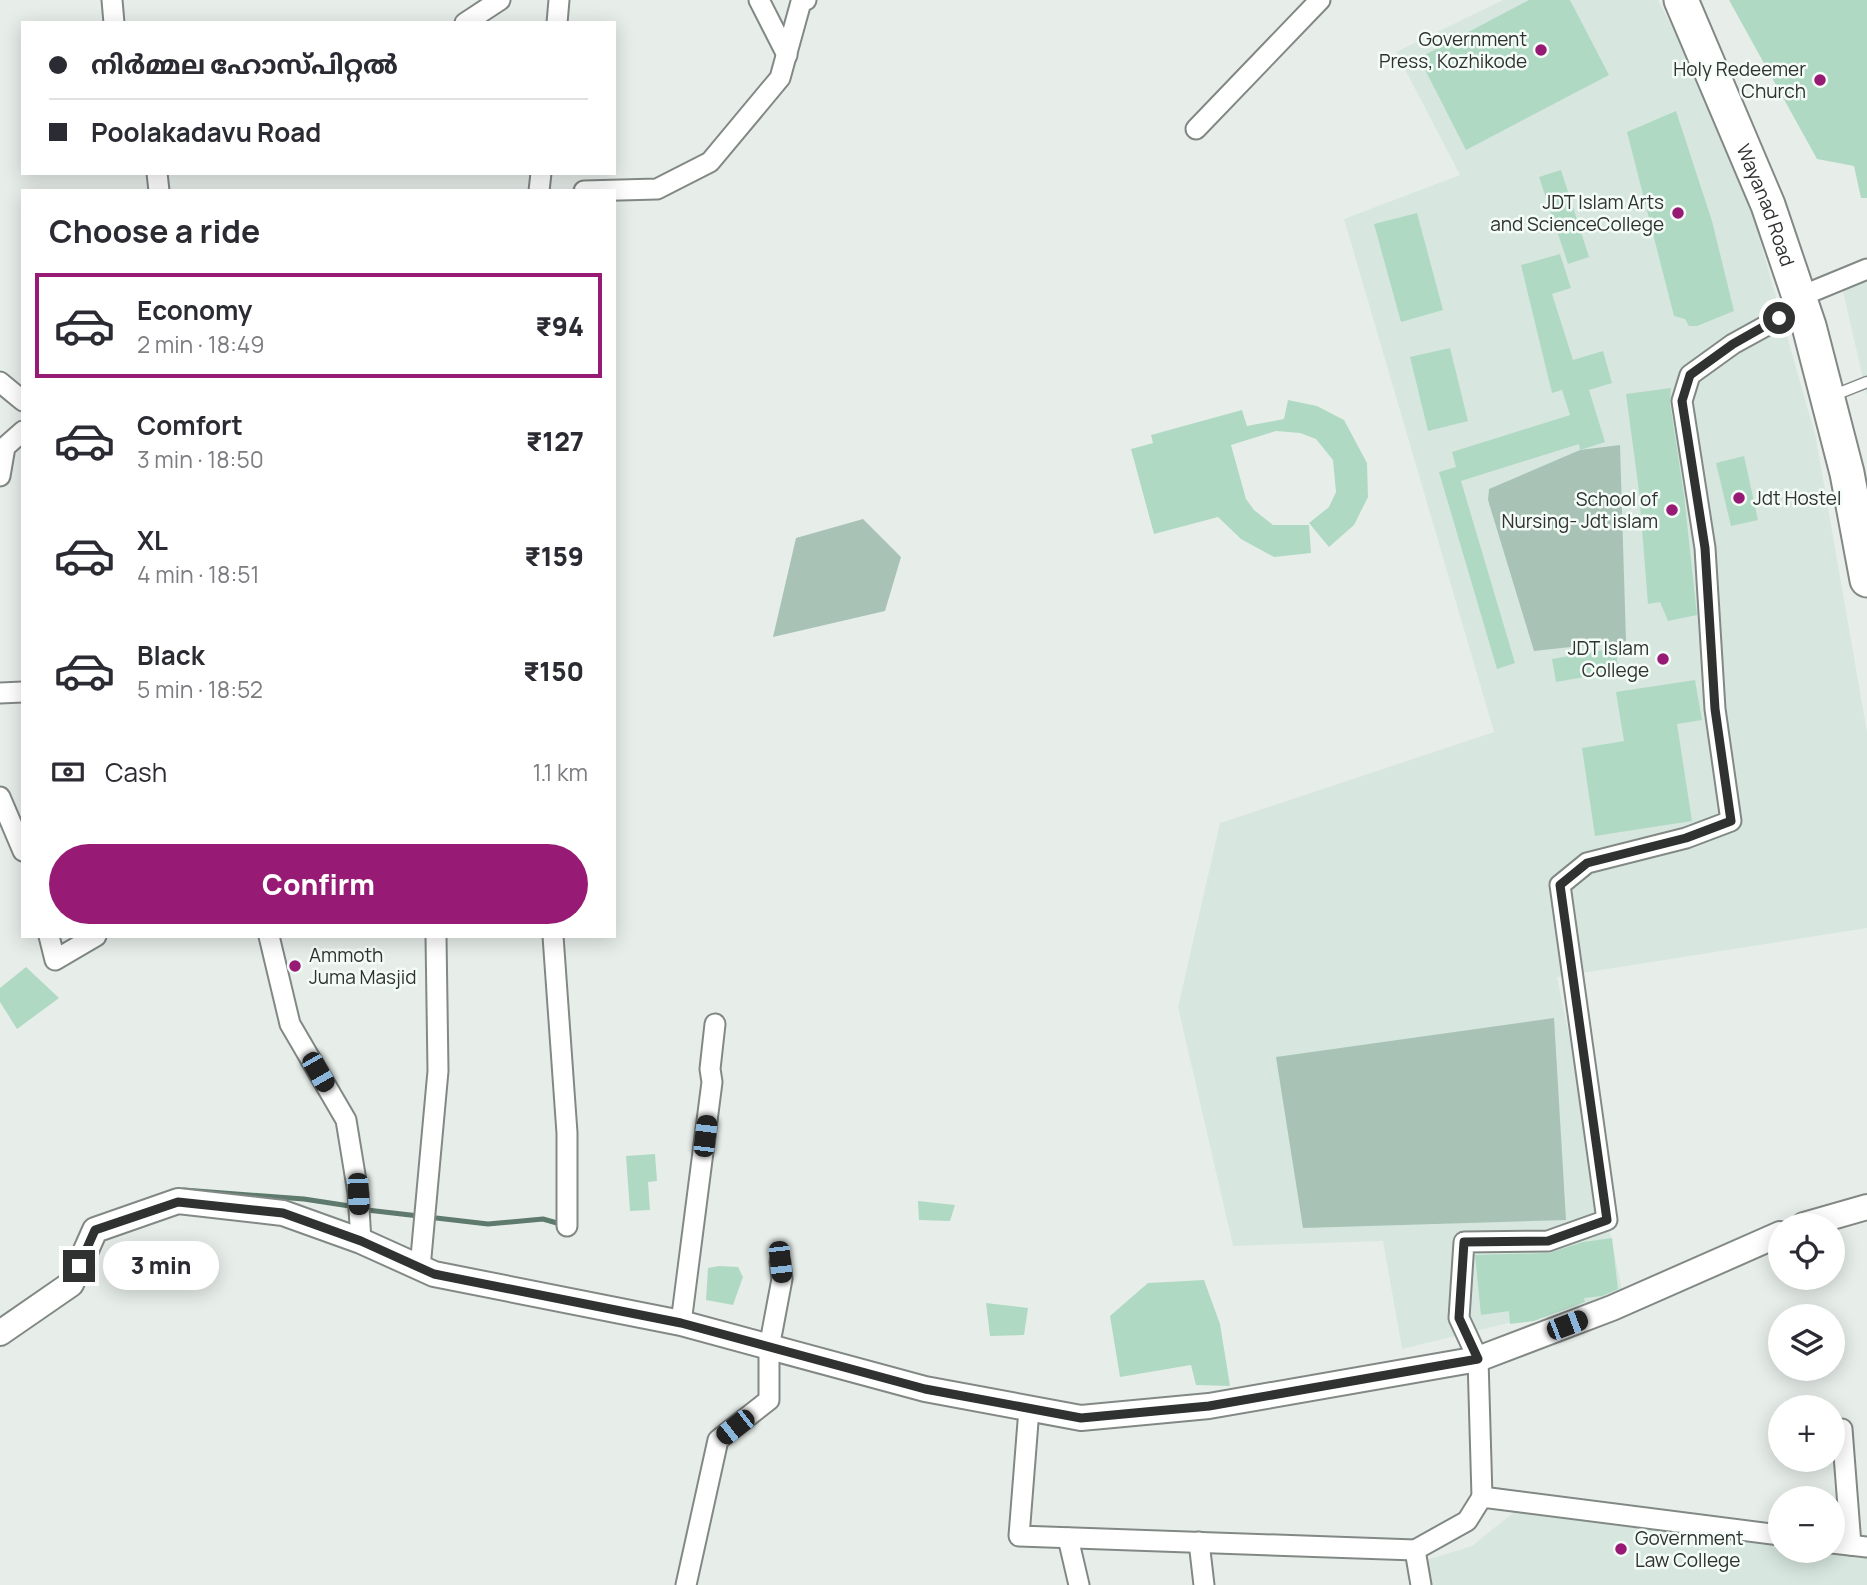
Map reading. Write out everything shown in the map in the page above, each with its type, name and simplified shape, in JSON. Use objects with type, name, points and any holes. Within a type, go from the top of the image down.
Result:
[{"type":"highway","name":"Wayanad Road","points":[[1681,0],[1768,205],[1801,301],[1847,473],[1867,580]]},
{"type":"street","points":[[112,0],[114,21]]},
{"type":"street","points":[[468,21],[500,0]]},
{"type":"street","points":[[557,21],[559,0]]},
{"type":"street","points":[[760,0],[787,55]]},
{"type":"street","points":[[616,190],[657,189],[710,162],[780,78],[801,2],[806,0]]},
{"type":"street","points":[[1196,130],[1320,0]]},
{"type":"street","points":[[1029,1409],[1019,1536],[1415,1550],[1467,1521],[1482,1497],[1478,1359],[1459,1318],[1464,1242],[1548,1241],[1607,1220],[1560,885],[1587,863],[1686,838],[1731,821],[1715,709],[1705,548],[1682,401],[1690,375],[1801,301],[1867,269]]},
{"type":"street","points":[[0,382],[21,399]]},
{"type":"street","points":[[0,476],[5,447],[21,433]]},
{"type":"street","points":[[0,693],[21,692]]},
{"type":"street","points":[[0,797],[21,846]]},
{"type":"street","points":[[50,938],[55,960],[93,938]]},
{"type":"street","points":[[269,938],[290,1024],[346,1120],[358,1194],[361,1241]]},
{"type":"street","points":[[421,1268],[438,1071],[436,938]]},
{"type":"street","points":[[554,938],[567,1133],[567,1226]]},
{"type":"street","points":[[681,1323],[712,1082],[710,1069],[715,1024]]},
{"type":"street","points":[[0,1333],[71,1284],[95,1230],[178,1202],[283,1213],[361,1241],[434,1274],[681,1323],[925,1389],[1081,1418],[1209,1406],[1478,1359],[1612,1308],[1768,1239]]},
{"type":"street","points":[[1845,1214],[1867,1208]]},
{"type":"street","points":[[686,1585],[718,1440],[769,1400],[769,1348],[782,1279],[780,1262]]},
{"type":"street","points":[[1845,1472],[1850,1545]]},
{"type":"street","points":[[1482,1497],[1768,1533]]},
{"type":"street","points":[[1068,1538],[1079,1585]]},
{"type":"street","points":[[1199,1542],[1204,1585]]},
{"type":"street","points":[[1415,1550],[1420,1585]]},
{"type":"lane","points":[[1829,398],[1867,382]]},
{"type":"shaded area","name":"JDT Islam College","points":[[1503,0],[1658,0],[1702,84],[1750,205],[1816,438],[1867,732],[1867,928],[1557,977],[1623,1295],[1402,1349],[1383,1241],[1233,1246],[1178,1007],[1220,823],[1494,732],[1344,219],[1460,175],[1396,52]]},
{"type":"shaded area","points":[[1867,276],[1867,396],[1842,287]]},
{"type":"shaded area","name":"Government Law College","points":[[1514,1512],[1768,1545],[1768,1563],[1845,1563],[1845,1555],[1867,1558],[1867,1585],[1430,1585],[1426,1560],[1472,1546]]},
{"type":"green space","points":[[1620,445],[1626,641],[1534,651],[1488,500],[1489,489],[1580,450]]},
{"type":"green space","points":[[863,519],[901,557],[885,611],[773,637],[796,538]]},
{"type":"green space","points":[[1554,1018],[1566,1220],[1303,1228],[1276,1057]]},
{"type":"building","points":[[1529,0],[1570,0],[1609,75],[1466,150],[1419,58]]},
{"type":"building","name":"Holy Redeemer Church","points":[[1729,0],[1867,0],[1867,198],[1861,198],[1854,166],[1817,159]]},
{"type":"building","name":"JDT Islam Arts and ScienceCollege","points":[[1676,111],[1712,221],[1734,311],[1697,326],[1689,326],[1685,319],[1674,316],[1627,132]]},
{"type":"building","points":[[1561,170],[1589,257],[1568,264],[1539,177]]},
{"type":"building","points":[[1417,213],[1443,310],[1401,322],[1374,224]]},
{"type":"building","points":[[1560,254],[1571,288],[1552,294],[1573,360],[1603,351],[1612,383],[1589,390],[1605,442],[1580,450],[1579,444],[1461,481],[1515,663],[1497,669],[1439,472],[1456,467],[1452,452],[1570,415],[1562,390],[1552,393],[1521,265]]},
{"type":"building","points":[[1450,348],[1468,421],[1428,431],[1410,357]]},
{"type":"building","points":[[1671,388],[1670,403],[1684,495],[1697,615],[1668,621],[1660,602],[1648,604],[1639,491],[1626,394]]},
{"type":"building","points":[[1288,400],[1317,406],[1344,420],[1367,463],[1368,497],[1354,525],[1329,547],[1309,523],[1329,507],[1336,492],[1333,460],[1316,439],[1300,433],[1276,431],[1231,445],[1246,499],[1254,510],[1273,525],[1309,525],[1311,553],[1274,557],[1241,539],[1218,517],[1154,534],[1131,449],[1153,443],[1151,435],[1242,410],[1247,426],[1284,419]]},
{"type":"building","points":[[1744,456],[1758,520],[1731,526],[1716,463]]},
{"type":"building","points":[[1615,648],[1619,671],[1556,682],[1552,659]]},
{"type":"building","points":[[1695,680],[1702,720],[1677,724],[1692,821],[1595,836],[1582,748],[1624,741],[1616,692]]},
{"type":"building","points":[[26,967],[59,998],[17,1029],[0,1002],[0,988]]},
{"type":"building","points":[[655,1154],[657,1181],[648,1182],[650,1210],[630,1211],[626,1156]]},
{"type":"building","points":[[918,1201],[955,1205],[950,1221],[919,1220]]},
{"type":"building","points":[[1612,1238],[1618,1289],[1602,1296],[1584,1298],[1585,1302],[1534,1321],[1510,1324],[1509,1311],[1481,1315],[1475,1255],[1549,1253],[1583,1242]]},
{"type":"building","points":[[738,1267],[743,1277],[733,1305],[706,1300],[708,1268]]},
{"type":"building","points":[[1204,1280],[1220,1324],[1230,1386],[1196,1385],[1191,1365],[1120,1377],[1110,1316],[1148,1283]]},
{"type":"building","points":[[986,1303],[1028,1308],[1024,1335],[990,1336]]},
{"type":"waterway","points":[[184,1190],[304,1199],[356,1207]]},
{"type":"waterway","points":[[367,1210],[488,1224],[543,1219],[564,1225]]},
{"type":"waterway","points":[[93,1256],[94,1272]]},
{"type":"place","name":"Government Press, Kozhikode","points":[[1541,50]]},
{"type":"place","name":"Holy Redeemer Church","points":[[1820,80]]},
{"type":"place","name":"JDT Islam Arts and ScienceCollege","points":[[1678,213]]},
{"type":"place","name":"Jdt Hostel","points":[[1739,498]]},
{"type":"place","name":"School of Nursing- Jdt islam","points":[[1672,510]]},
{"type":"place","name":"JDT Islam College","points":[[1663,659]]},
{"type":"place","name":"Ammoth Juma Masjid","points":[[295,966]]},
{"type":"place","name":"Government Law College","points":[[1621,1549]]},
{"type":"route","points":[[79,1266],[95,1230],[178,1202],[283,1213],[361,1241],[434,1274],[681,1323],[925,1389],[1081,1418],[1209,1406],[1478,1359],[1459,1318],[1464,1242],[1548,1241],[1607,1220],[1560,885],[1587,863],[1686,838],[1731,821],[1715,709],[1705,548],[1682,401],[1690,375],[1733,344],[1779,318]]}]
